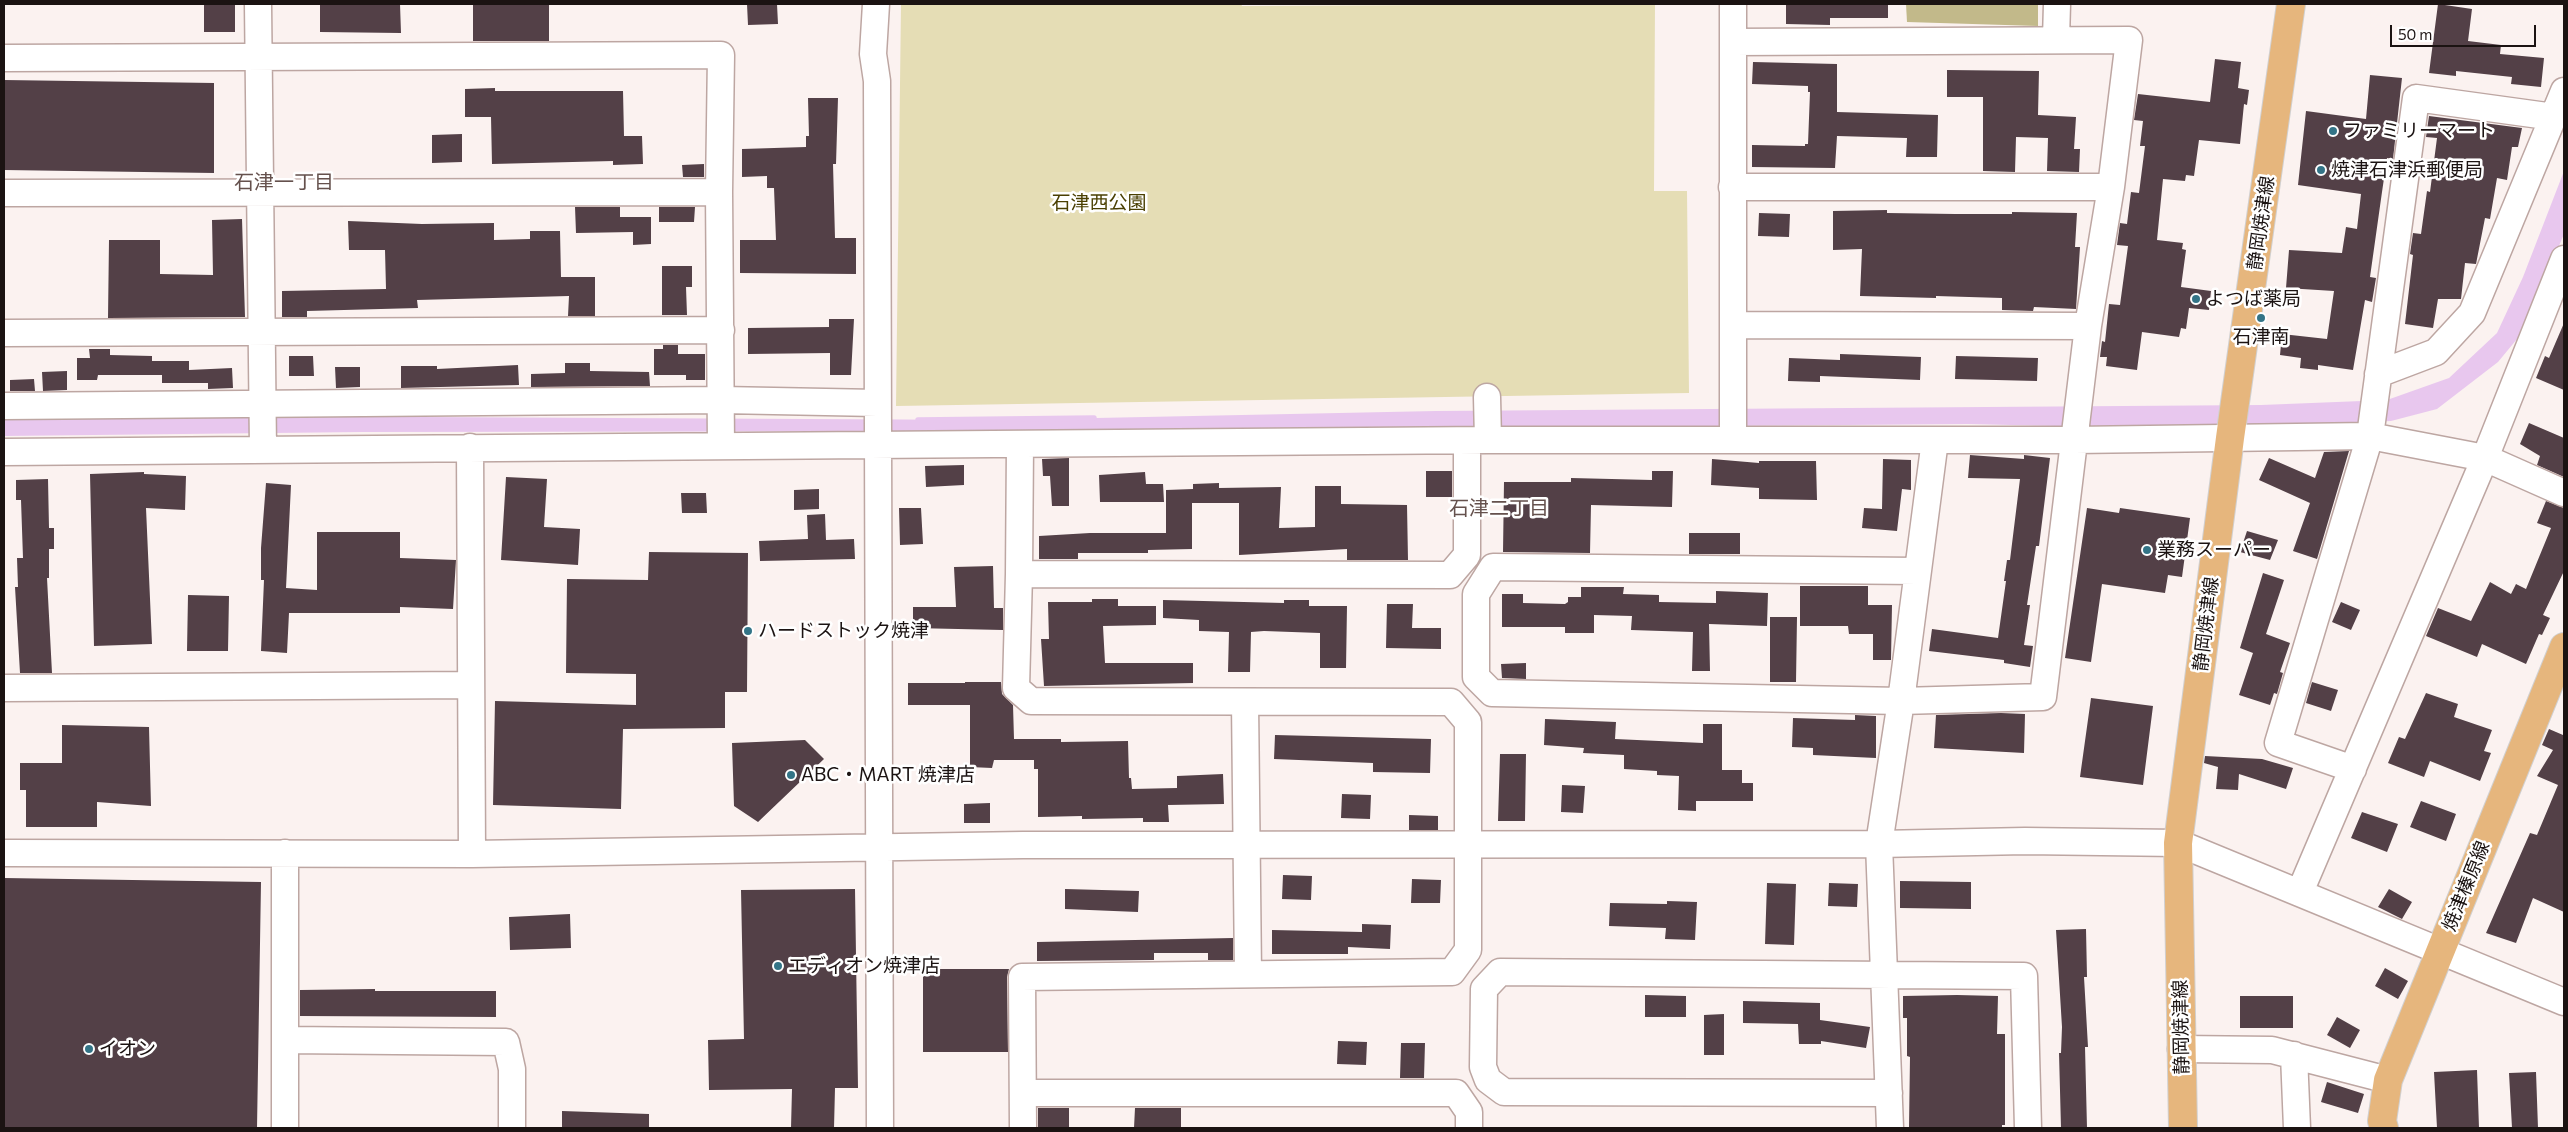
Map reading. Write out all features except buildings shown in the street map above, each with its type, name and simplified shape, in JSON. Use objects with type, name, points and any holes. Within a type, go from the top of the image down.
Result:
[{"type":"main road","name":"静岡焼津線","points":[[2183,1128],[2180,1049],[2178,843],[2231,433],[2291,4]]},
{"type":"main road","name":"焼津榛原線","points":[[2384,1128],[2382,1121],[2388,1080],[2564,647]]},
{"type":"street","points":[[258,4],[263,443]]},
{"type":"street","points":[[876,4],[873,54],[877,81],[880,1128]]},
{"type":"street","points":[[1733,4],[1733,436]]},
{"type":"street","points":[[2056,39],[2057,4]]},
{"type":"street","points":[[1733,42],[2129,40],[2111,187],[2088,326],[2043,697],[1901,701],[1492,693],[1476,677],[1476,594],[1494,566],[1917,571]]},
{"type":"street","points":[[4,58],[721,55],[719,192],[722,400],[720,441]]},
{"type":"street","points":[[2377,386],[2436,352],[2472,313],[2564,91]]},
{"type":"street","points":[[2353,769],[2278,743],[2371,432],[2416,98],[2554,117]]},
{"type":"street","points":[[1732,187],[2111,187]]},
{"type":"street","points":[[4,193],[260,191],[719,192]]},
{"type":"street","points":[[2300,892],[2485,458],[2564,259]]},
{"type":"street","points":[[1733,325],[2088,326]]},
{"type":"street","points":[[4,333],[721,330]]},
{"type":"street","points":[[1019,574],[1450,575],[1467,555],[1479,440],[1487,397]]},
{"type":"street","points":[[4,406],[722,400],[877,403]]},
{"type":"street","points":[[4,452],[263,443],[470,448],[720,441],[878,445],[1733,436],[1935,440],[2076,434],[2371,432],[2485,458],[2564,493]]},
{"type":"street","points":[[1890,1128],[1879,844],[1901,701],[1935,440]]},
{"type":"street","points":[[1020,444],[1016,688],[1031,701],[1451,702],[1468,722],[1468,950],[1452,972],[1022,977],[1023,1128]]},
{"type":"street","points":[[470,448],[472,854]]},
{"type":"street","points":[[4,688],[471,685]]},
{"type":"street","points":[[1245,702],[1248,974]]},
{"type":"street","points":[[4,853],[472,854],[1022,845],[1246,847],[1468,844],[1879,844],[2025,841],[2178,843],[2440,949],[2564,1002]]},
{"type":"street","points":[[284,1128],[285,853]]},
{"type":"street","points":[[1888,1093],[1504,1092],[1488,1080],[1483,1067],[1484,989],[1500,972],[2024,976],[2028,1128]]},
{"type":"street","points":[[285,1040],[506,1042],[512,1069],[512,1128]]},
{"type":"street","points":[[2180,1049],[2272,1050],[2388,1080]]},
{"type":"street","points":[[2294,1055],[2297,1128]]},
{"type":"street","points":[[1023,1093],[1456,1093],[1469,1112],[1469,1128]]},
{"type":"green space","name":"石津西公園","points":[[901,4],[1241,4],[1242,6],[1655,4],[1654,191],[1687,191],[1689,393],[896,406]]},
{"type":"shaded area","points":[[1906,4],[2038,4],[2038,26],[1907,22]]},
{"type":"shaded area","points":[[2564,171],[2564,234],[2522,333],[2498,362],[2437,409],[2391,421],[2320,424],[2098,427],[1968,424],[1109,431],[362,432],[4,436],[4,418],[230,416],[999,420],[1436,411],[2261,405],[2387,400],[2449,378],[2497,333],[2523,277]]},
{"type":"waterway","points":[[918,420],[1094,418]]},
{"type":"place","name":"ファミリーマート","points":[[2333,131]]},
{"type":"place","name":"焼津石津浜郵便局","points":[[2321,170]]},
{"type":"place","name":"よつば薬局","points":[[2196,299]]},
{"type":"place","name":"石津南","points":[[2261,318]]},
{"type":"place","name":"業務スーパー","points":[[2147,550]]},
{"type":"place","name":"ハードストック焼津","points":[[748,631]]},
{"type":"place","name":"ABC・MART 焼津店","points":[[791,775]]},
{"type":"place","name":"エディオン焼津店","points":[[778,966]]},
{"type":"place","name":"イオン","points":[[89,1049]]},
{"type":"district","name":"石津一丁目","points":[[284,182]]},
{"type":"district","name":"石津二丁目","points":[[1499,508]]}]
